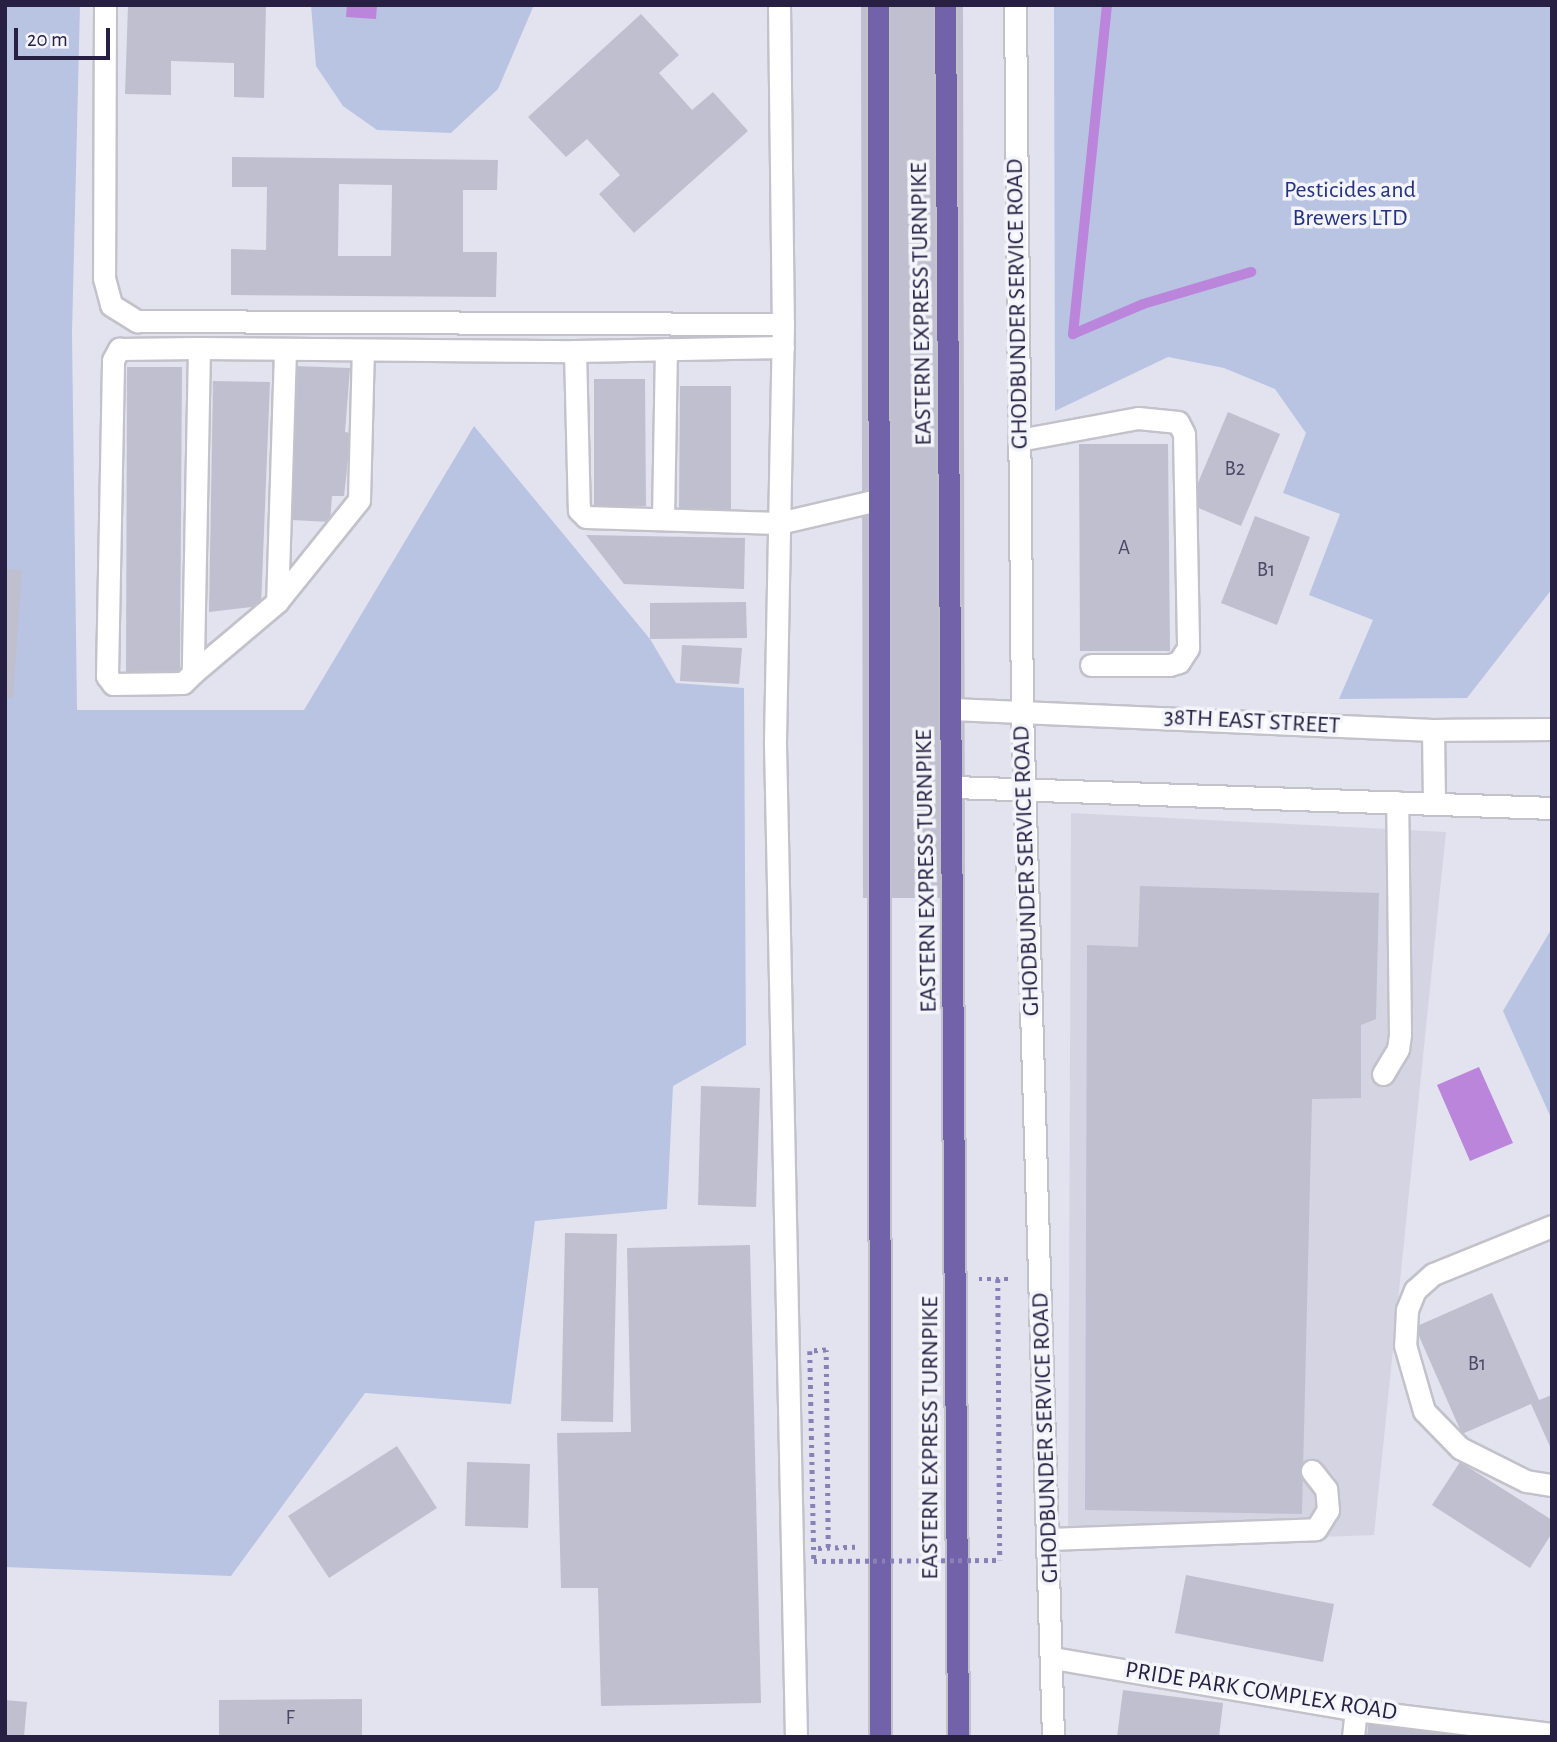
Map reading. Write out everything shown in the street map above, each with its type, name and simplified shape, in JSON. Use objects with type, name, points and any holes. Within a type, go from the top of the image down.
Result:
[{"type":"main road","name":"EASTERN EXPRESS TURNPIKE","points":[[878,5],[880,1737]]},
{"type":"main road","name":"EASTERN EXPRESS TURNPIKE","points":[[945,5],[954,787],[958,1737]]},
{"type":"street","points":[[105,5],[104,278],[111,305],[137,321],[783,324]]},
{"type":"street","points":[[779,5],[783,347],[775,744],[796,1737]]},
{"type":"street","name":"GHODBUNDER SERVICE ROAD","points":[[1015,5],[1022,712],[1053,1658],[1053,1737]]},
{"type":"street","points":[[363,350],[359,500],[277,602],[183,683],[113,684],[107,676],[113,360],[119,349],[199,348],[285,351],[363,350],[575,351],[783,347]]},
{"type":"street","points":[[193,673],[199,348]]},
{"type":"street","points":[[663,519],[666,349]]},
{"type":"street","points":[[277,602],[285,351]]},
{"type":"street","points":[[575,351],[579,510],[586,517],[779,523],[877,500]]},
{"type":"street","points":[[1019,440],[1138,418],[1178,422],[1184,435],[1188,648],[1179,662],[1169,665],[1091,665]]},
{"type":"street","name":"38TH EAST STREET","points":[[952,709],[1433,730],[1552,729]]},
{"type":"street","points":[[1433,730],[1434,802]]},
{"type":"street","points":[[954,787],[1025,792],[1434,802],[1552,808]]},
{"type":"street","points":[[1383,1074],[1398,1049],[1400,1034],[1397,802]]},
{"type":"street","points":[[1552,1226],[1433,1274],[1415,1290],[1407,1310],[1405,1345],[1424,1411],[1460,1448],[1526,1481],[1552,1485]]},
{"type":"street","points":[[1049,1539],[1317,1529],[1328,1510],[1326,1489],[1312,1471]]},
{"type":"street","name":"PRIDE PARK COMPLEX ROAD","points":[[1053,1658],[1356,1710],[1552,1734]]},
{"type":"street","points":[[1353,1737],[1356,1710]]},
{"type":"path","points":[[956,1279],[1041,1279]]},
{"type":"path","points":[[828,1547],[825,1350],[810,1350],[814,1561],[1000,1560],[998,1279]]},
{"type":"shaded area","points":[[347,5],[377,5],[376,19],[346,17]]},
{"type":"shaded area","points":[[1071,813],[1446,832],[1374,1535],[1068,1546]]},
{"type":"shaded area","points":[[1479,1067],[1513,1143],[1470,1161],[1437,1085]]},
{"type":"green space","points":[[5,5],[80,5],[72,334],[77,710],[304,710],[474,426],[650,639],[676,683],[744,688],[746,1045],[673,1086],[667,1209],[535,1221],[511,1404],[365,1393],[231,1576],[5,1567]]},
{"type":"green space","points":[[311,5],[534,5],[498,89],[451,133],[377,130],[343,106],[316,66]]},
{"type":"green space","name":"Pesticides and Brewers LTD","points":[[1054,5],[1552,5],[1552,589],[1467,698],[1339,699],[1373,620],[1309,595],[1340,514],[1283,493],[1306,433],[1275,389],[1224,368],[1168,357],[1055,411]]},
{"type":"green space","points":[[1552,928],[1552,1120],[1503,1011]]},
{"type":"building","points":[[128,5],[266,5],[264,98],[234,97],[234,63],[171,61],[171,95],[125,94]]},
{"type":"building","points":[[861,5],[963,5],[965,898],[863,898]]},
{"type":"building","points":[[641,14],[679,55],[659,73],[692,110],[713,92],[748,131],[634,233],[599,194],[620,175],[587,139],[566,157],[528,117]]},
{"type":"building","points":[[232,157],[498,160],[497,190],[463,190],[463,252],[497,252],[496,297],[231,295],[231,249],[266,250],[267,187],[232,187]],"holes":[[[339,184],[392,185],[391,256],[338,256]]]},
{"type":"building","points":[[295,366],[350,368],[345,432],[351,433],[344,496],[332,496],[330,522],[292,520]]},
{"type":"building","points":[[127,367],[182,367],[180,676],[126,676]]},
{"type":"building","points":[[594,379],[645,379],[646,506],[594,506]]},
{"type":"building","points":[[213,381],[270,382],[261,606],[209,612]]},
{"type":"building","points":[[680,386],[731,386],[731,514],[679,514]]},
{"type":"building","points":[[1228,412],[1280,434],[1241,526],[1189,504]]},
{"type":"building","points":[[1079,444],[1168,444],[1170,651],[1080,651]]},
{"type":"building","points":[[1255,516],[1310,537],[1277,625],[1221,603]]},
{"type":"building","points":[[586,535],[745,538],[744,589],[624,584]]},
{"type":"building","points":[[5,569],[22,570],[13,699],[5,698]]},
{"type":"building","points":[[746,602],[747,638],[650,639],[650,603]]},
{"type":"building","points":[[682,645],[742,648],[739,684],[680,681]]},
{"type":"building","points":[[1140,886],[1379,893],[1376,1019],[1361,1025],[1361,1098],[1312,1099],[1302,1514],[1085,1510],[1087,945],[1138,947]]},
{"type":"building","points":[[701,1086],[760,1088],[756,1207],[698,1205]]},
{"type":"building","points":[[565,1233],[617,1234],[613,1422],[561,1421]]},
{"type":"building","points":[[750,1245],[761,1703],[601,1706],[598,1588],[561,1588],[557,1433],[631,1432],[627,1248]]},
{"type":"building","points":[[1492,1293],[1539,1400],[1552,1395],[1552,1451],[1531,1404],[1462,1434],[1415,1327]]},
{"type":"building","points":[[397,1446],[437,1508],[329,1578],[288,1516]]},
{"type":"building","points":[[467,1462],[530,1464],[528,1528],[465,1526]]},
{"type":"building","points":[[1460,1462],[1552,1520],[1552,1533],[1530,1568],[1432,1505]]},
{"type":"building","points":[[1186,1575],[1334,1604],[1323,1662],[1175,1633]]},
{"type":"building","points":[[1123,1690],[1223,1703],[1219,1737],[1117,1737]]},
{"type":"building","points":[[362,1699],[362,1737],[219,1737],[219,1700]]},
{"type":"building","points":[[5,1700],[27,1702],[24,1737],[5,1737]]},
{"type":"building","points":[[1369,1717],[1513,1737],[1367,1737]]},
{"type":"waterway","points":[[1107,5],[1073,334],[1143,304],[1251,272]]}]
